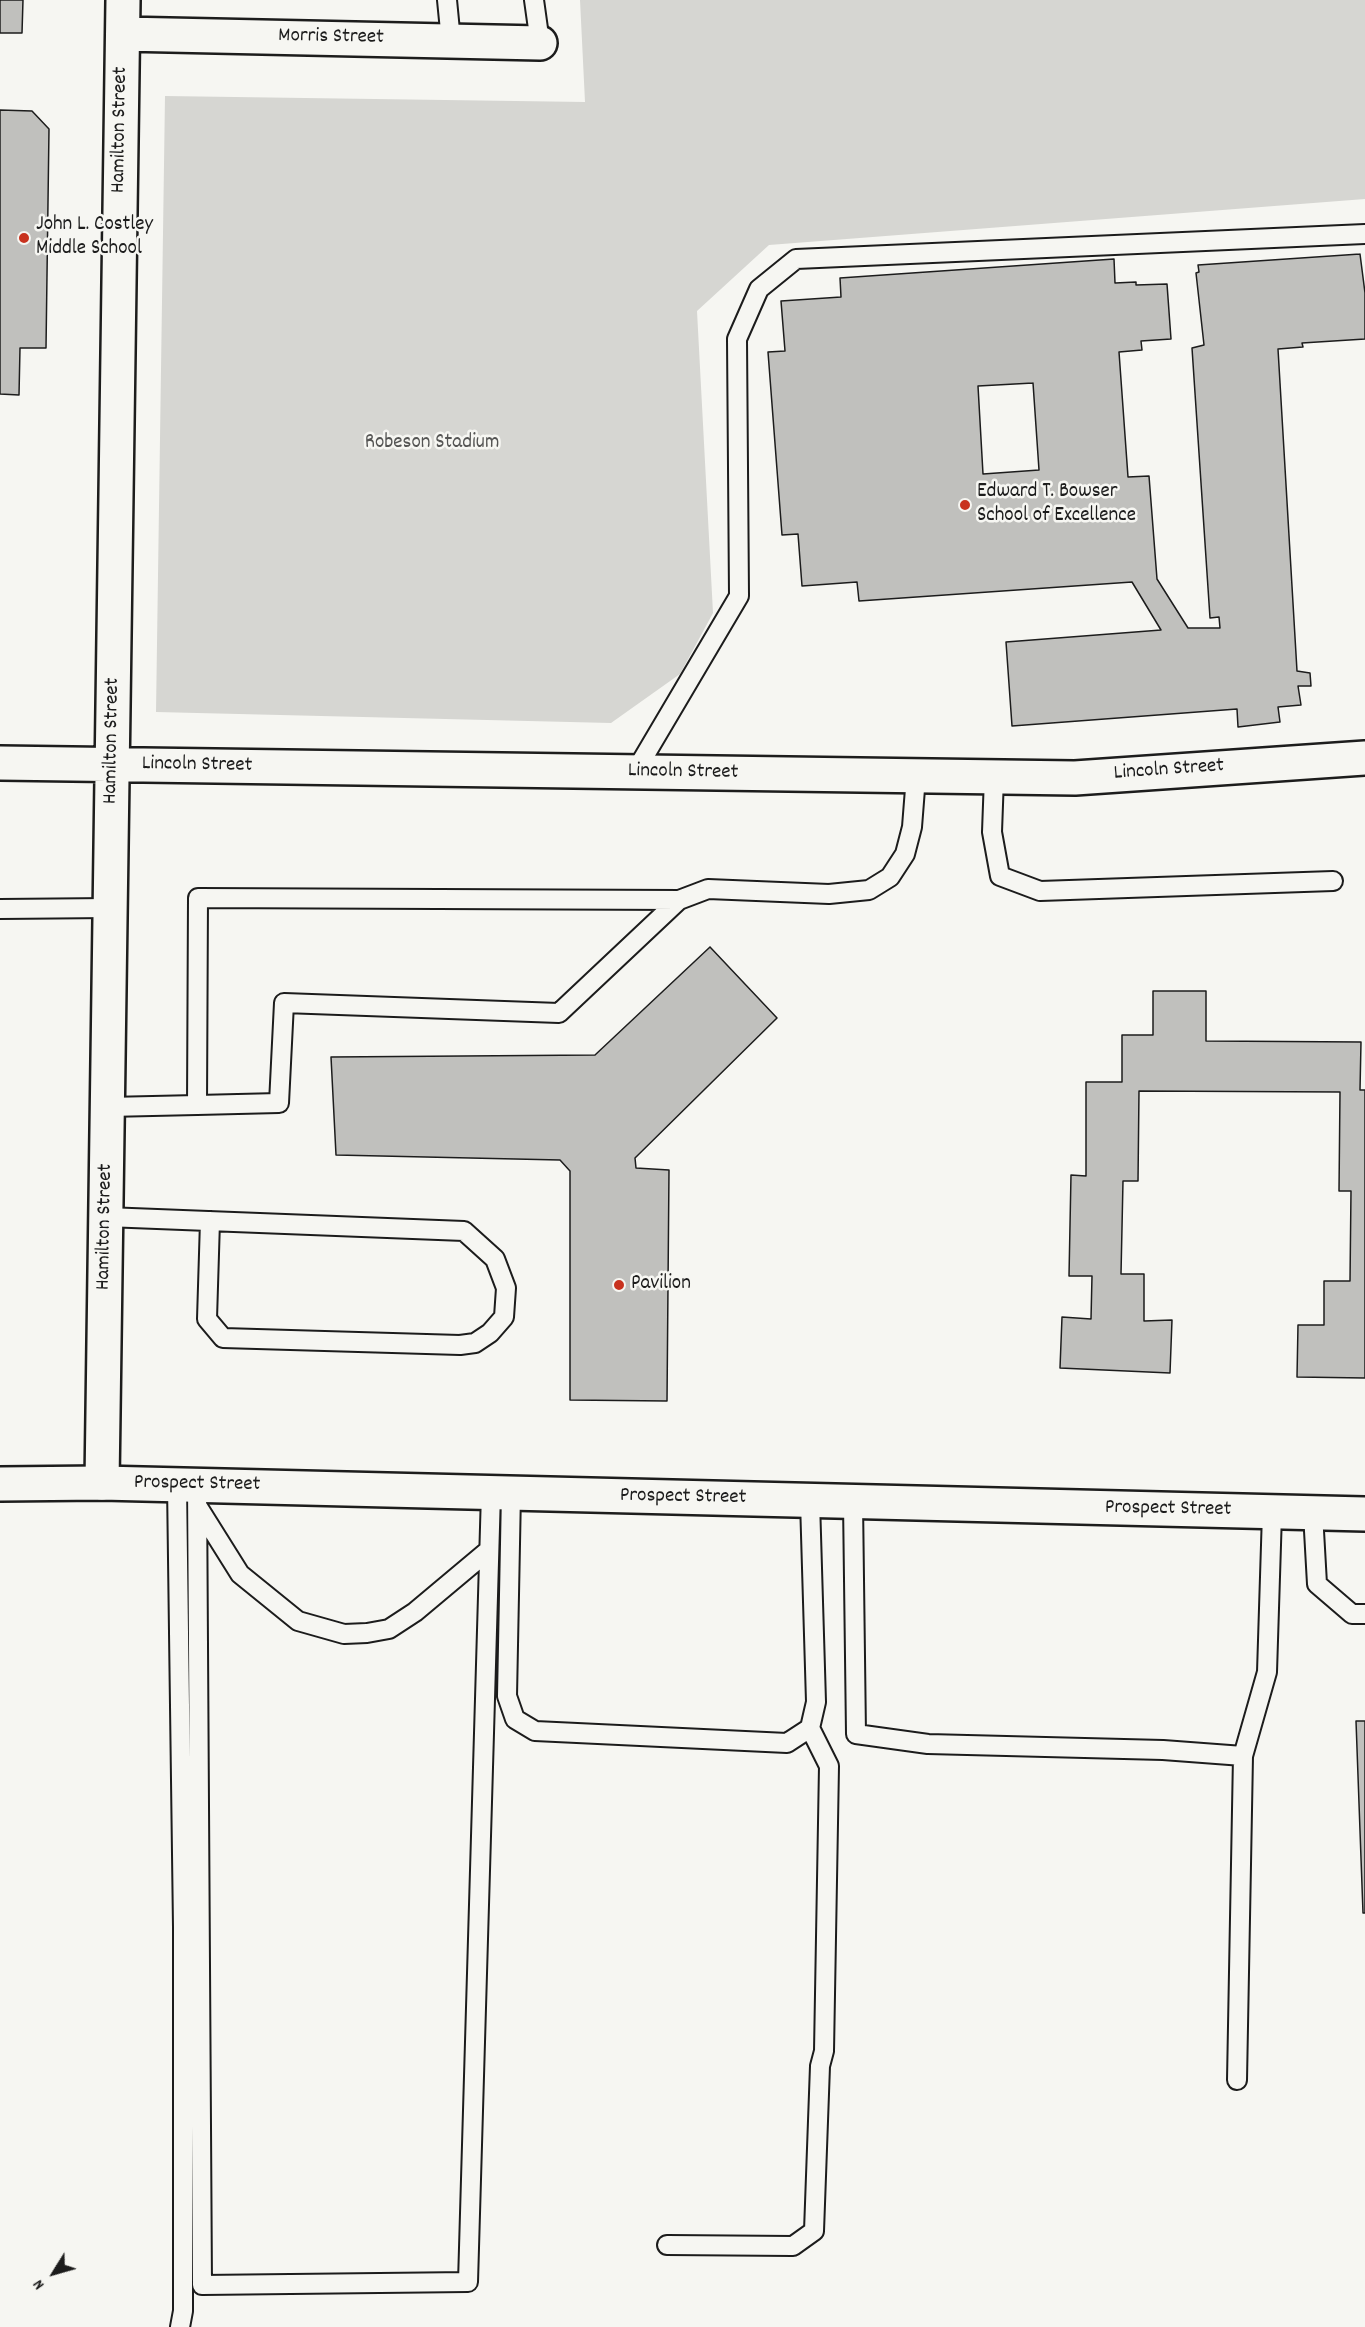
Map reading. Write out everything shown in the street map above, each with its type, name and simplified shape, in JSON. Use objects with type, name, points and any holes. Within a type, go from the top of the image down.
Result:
[{"type":"street","name":"Hamilton Street","points":[[102,1483],[123,0]]},
{"type":"street","name":"Morris Street","points":[[123,33],[540,43]]},
{"type":"street","name":"Lincoln Street","points":[[0,764],[1075,778],[1365,758]]},
{"type":"street","name":"Prospect Street","points":[[0,1484],[102,1483],[190,1493],[501,1493],[1365,1514]]},
{"type":"lane","points":[[447,0],[451,41]]},
{"type":"lane","points":[[534,0],[540,43]]},
{"type":"lane","points":[[635,772],[739,596],[737,339],[759,289],[796,259],[1365,234]]},
{"type":"lane","points":[[196,1105],[198,898],[679,900],[708,889],[829,894],[869,890],[890,877],[905,854],[912,827],[916,776]]},
{"type":"lane","points":[[994,777],[992,832],[1000,876],[1040,891],[1333,881]]},
{"type":"lane","points":[[108,1107],[279,1103],[284,1003],[559,1012],[679,900]]},
{"type":"lane","points":[[0,909],[110,908]]},
{"type":"lane","points":[[106,1217],[210,1221],[464,1231],[495,1259],[506,1288],[504,1317],[490,1333],[475,1343],[460,1345],[223,1338],[207,1319],[210,1221]]},
{"type":"lane","points":[[190,1493],[202,2285],[468,2282],[489,1550],[501,1493]]},
{"type":"lane","points":[[190,1493],[240,1574],[298,1621],[344,1634],[389,1629],[415,1612],[489,1550]]},
{"type":"lane","points":[[180,2327],[183,2311],[183,1928],[190,1493]]},
{"type":"lane","points":[[501,1493],[507,1696],[514,1719],[535,1731],[788,1743],[810,1728]]},
{"type":"lane","points":[[667,2245],[793,2246],[814,2231],[820,2066],[824,2051],[830,1766],[810,1728],[816,1702],[810,1501]]},
{"type":"lane","points":[[853,1502],[856,1734],[928,1744],[1163,1750],[1243,1756]]},
{"type":"lane","points":[[1237,2080],[1243,1756],[1267,1672],[1272,1513]]},
{"type":"lane","points":[[1313,1513],[1317,1584],[1352,1614],[1365,1614]]},
{"type":"green space","name":"Robeson Stadium","points":[[580,0],[1365,0],[1365,199],[769,245],[697,311],[713,613],[680,674],[611,723],[156,712],[165,96],[585,102]]},
{"type":"building","points":[[0,0],[23,0],[22,33],[0,33]]},
{"type":"building","name":"John L. Costley Middle School","points":[[0,110],[32,111],[49,129],[46,348],[20,348],[19,395],[0,394]]},
{"type":"building","name":"Edward T. Bowser School of Excellence","points":[[1360,254],[1365,293],[1365,339],[1302,343],[1303,347],[1278,349],[1297,671],[1310,673],[1311,686],[1298,686],[1301,705],[1278,707],[1280,722],[1238,727],[1237,709],[1012,726],[1006,642],[1161,630],[1132,582],[859,601],[857,582],[802,586],[798,534],[782,535],[768,352],[785,351],[781,301],[841,297],[840,278],[1114,259],[1115,283],[1167,284],[1171,339],[1141,341],[1142,350],[1119,352],[1128,477],[1149,476],[1157,579],[1188,628],[1220,628],[1219,617],[1210,618],[1192,348],[1204,345],[1196,273],[1199,272],[1198,265]],"holes":[[[1033,383],[1039,470],[983,474],[978,386]]]},
{"type":"building","name":"Pavilion","points":[[710,947],[777,1018],[635,1158],[636,1168],[669,1170],[667,1401],[570,1400],[570,1171],[560,1160],[336,1155],[331,1057],[595,1055]]},
{"type":"building","points":[[1153,991],[1206,991],[1206,1041],[1361,1042],[1360,1090],[1365,1090],[1365,1378],[1297,1377],[1298,1325],[1324,1325],[1324,1281],[1350,1281],[1351,1191],[1339,1191],[1340,1092],[1139,1091],[1138,1181],[1123,1181],[1121,1274],[1144,1274],[1144,1321],[1172,1320],[1170,1373],[1060,1368],[1062,1317],[1091,1319],[1092,1276],[1069,1276],[1071,1175],[1086,1176],[1086,1082],[1122,1082],[1122,1035],[1153,1035]]},
{"type":"building","points":[[1356,1721],[1365,1721],[1365,1913],[1363,1913]]},
{"type":"place","name":"John L. Costley Middle School","points":[[24,238]]},
{"type":"place","name":"Edward T. Bowser School of Excellence","points":[[965,505]]},
{"type":"place","name":"Pavilion","points":[[619,1285]]}]
